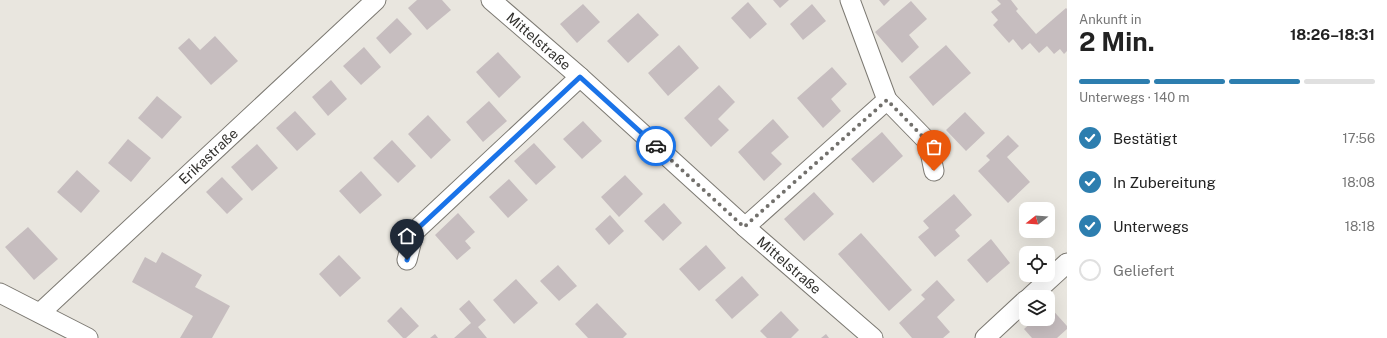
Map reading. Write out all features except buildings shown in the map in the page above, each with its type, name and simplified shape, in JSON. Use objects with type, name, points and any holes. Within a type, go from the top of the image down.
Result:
[{"type":"street","name":"Erikastraße","points":[[40,313],[376,0]]},
{"type":"street","name":"Mittelstraße","points":[[491,0],[580,77],[744,227],[873,338]]},
{"type":"street","points":[[850,0],[887,100],[928,142],[934,171]]},
{"type":"street","points":[[407,260],[414,232],[580,77]]},
{"type":"street","points":[[744,227],[887,100]]},
{"type":"street","points":[[1038,290],[1067,263]]},
{"type":"street","points":[[0,293],[87,338]]},
{"type":"street","points":[[985,338],[1019,306]]},
{"type":"way so far","points":[[656,146],[744,227],[887,100],[928,142],[934,171]]},
{"type":"route","points":[[407,260],[414,232],[580,77],[656,146]]}]
